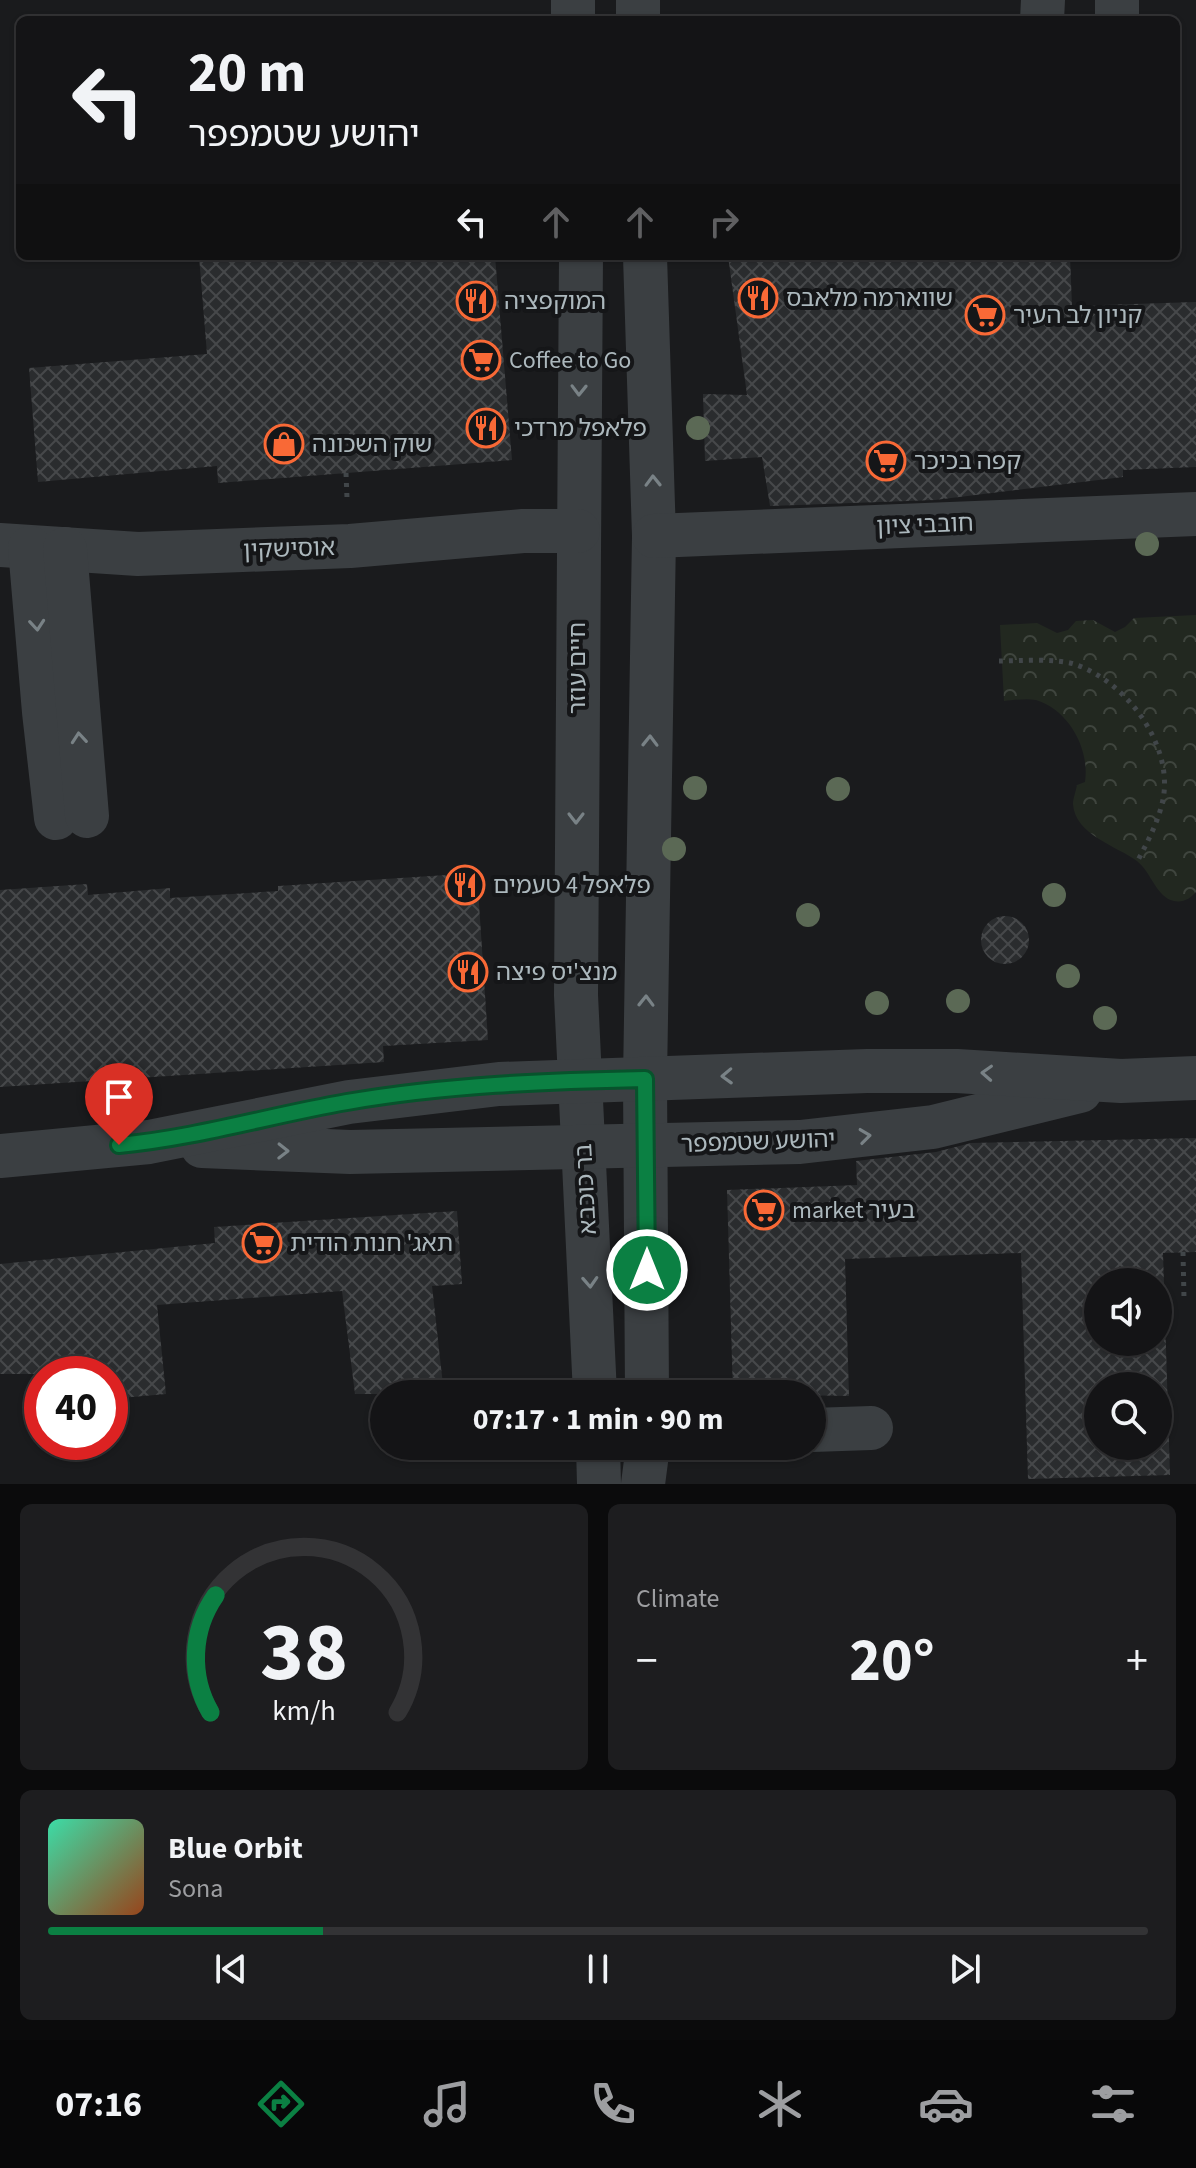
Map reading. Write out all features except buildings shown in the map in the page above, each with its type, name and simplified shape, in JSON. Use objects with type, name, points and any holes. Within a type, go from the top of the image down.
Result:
[{"type":"street","name":"חיים עוזר","points":[[580,1080],[576,995],[581,260]]},
{"type":"street","points":[[645,260],[654,536],[645,1079],[647,1380]]},
{"type":"street","name":"חובבי ציון","points":[[654,536],[1196,514]]},
{"type":"street","name":"אוסישקין","points":[[32,547],[138,554],[320,548],[523,531],[578,531]]},
{"type":"street","points":[[32,547],[71,817]]},
{"type":"street","points":[[499,1084],[525,1072],[550,1052],[569,1023],[576,995]]},
{"type":"street","name":"יהושע שטמפפר","points":[[0,1156],[149,1142],[349,1102],[499,1084],[882,1071],[957,1071],[1121,1081],[1196,1078]]},
{"type":"street","name":"בר כוכבא","points":[[580,1080],[594,1380]]},
{"type":"street","name":"יהושע שטמפפר","points":[[149,1142],[336,1152],[800,1142],[933,1127],[1121,1081]]},
{"type":"street","points":[[826,1430],[871,1428]]},
{"type":"street","points":[[598,1460],[599,1484]]},
{"type":"street","points":[[643,1484],[646,1460]]},
{"type":"path","points":[[999,661],[1072,663],[1110,682],[1142,717],[1160,754],[1164,791],[1155,825],[1137,862]]},
{"type":"path","points":[[1183,1252],[1184,1298]]},
{"type":"green space","points":[[1196,615],[1196,892],[1186,900],[1177,901],[1168,899],[1158,890],[1137,861],[1081,824],[1073,804],[1077,785],[1085,782],[1086,769],[1080,744],[1067,722],[1048,705],[1032,699],[1004,701],[1000,625],[1037,623],[1057,633],[1068,630],[1076,621],[1093,620],[1115,632],[1134,618]]},
{"type":"place","name":"שווארמה מלאבס","points":[[758,298]]},
{"type":"place","name":"המוקפציה","points":[[476,301]]},
{"type":"place","name":"קניון לב העיר","points":[[985,315]]},
{"type":"place","name":"Coffee to Go","points":[[481,360]]},
{"type":"place","name":"פלאפל מרדכי","points":[[486,428]]},
{"type":"place","name":"שוק השכונה","points":[[284,444]]},
{"type":"place","name":"קפה בכיכר","points":[[886,461]]},
{"type":"place","name":"פלאפל 4 טעמים","points":[[465,885]]},
{"type":"place","name":"מנצ'יס פיצה","points":[[468,972]]},
{"type":"place","name":"market בעיר","points":[[764,1210]]},
{"type":"place","name":"תאג' חנות הודית","points":[[262,1243]]},
{"type":"route","points":[[119,1145],[402,1094],[499,1084],[645,1079],[647,1270]]}]
